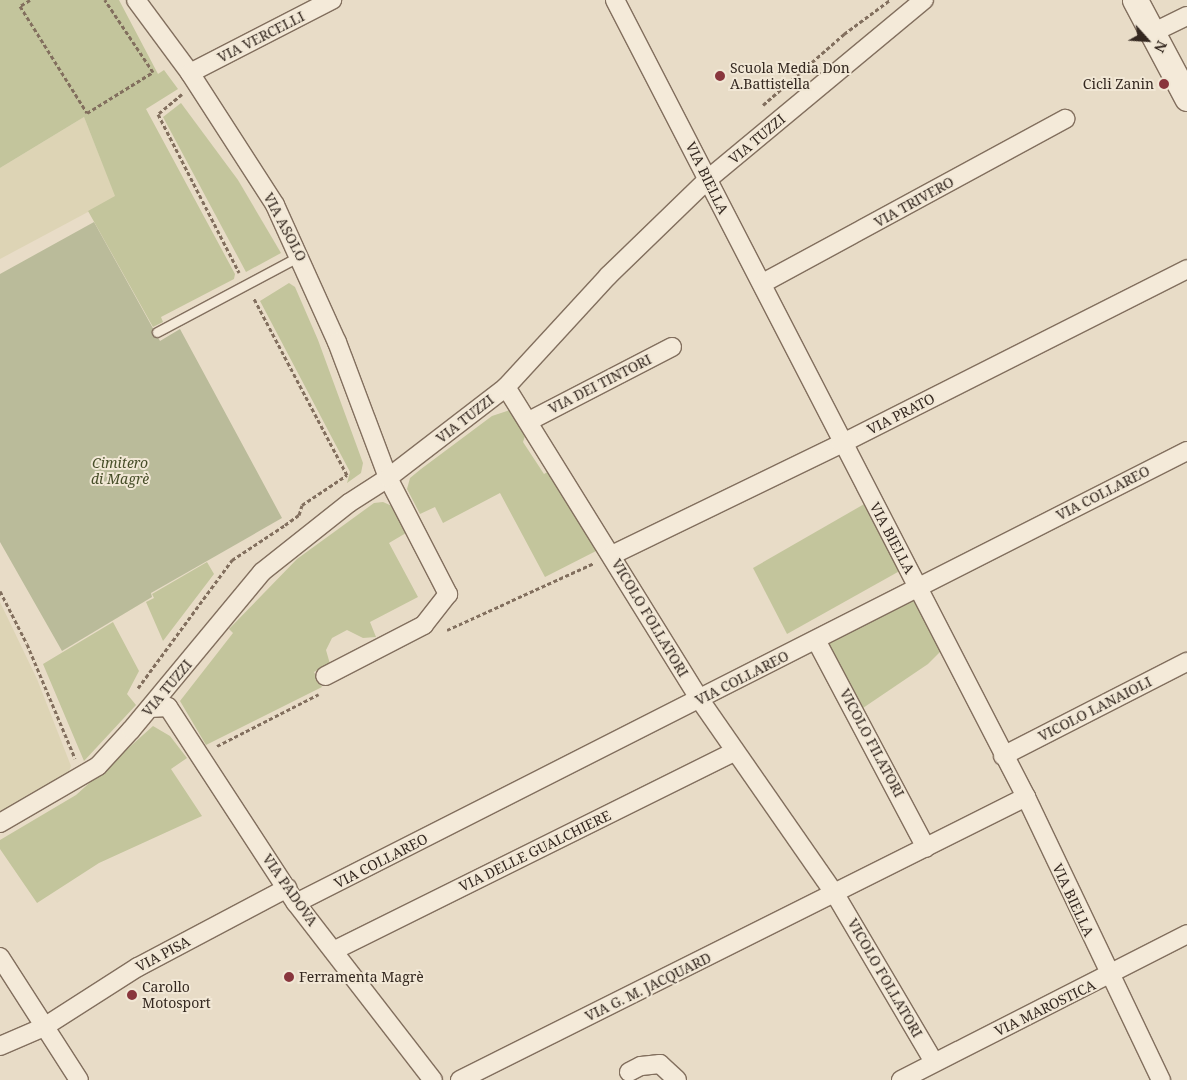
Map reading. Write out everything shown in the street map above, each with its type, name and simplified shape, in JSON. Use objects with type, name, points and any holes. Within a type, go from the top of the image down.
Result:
[{"type":"main road","points":[[1136,0],[1187,98]]},
{"type":"street","name":"VIA ASOLO","points":[[136,0],[190,73],[275,205],[338,342],[388,478],[448,594],[424,625],[325,676]]},
{"type":"street","name":"VIA VERCELLI","points":[[190,73],[332,0]]},
{"type":"street","name":"VIA BIELLA","points":[[615,0],[707,180],[763,283],[841,444],[918,586],[1003,756],[1026,797],[1108,976],[1161,1080]]},
{"type":"street","name":"VIA TUZZI","points":[[0,823],[83,777],[98,766],[150,708],[262,572],[349,503],[388,478],[506,387],[608,276],[707,180],[924,0]]},
{"type":"street","points":[[1152,33],[1187,16]]},
{"type":"street","name":"VIA TRIVERO","points":[[763,283],[1065,119]]},
{"type":"street","name":"VIA PRATO","points":[[612,555],[841,444],[1187,269]]},
{"type":"street","name":"VIA DEI TINTORI","points":[[529,421],[672,347]]},
{"type":"street","name":"VICOLO FOLLATORI","points":[[506,387],[529,421],[700,700],[734,752],[835,894],[934,1062]]},
{"type":"street","name":"VIA COLLAREO","points":[[296,903],[700,700],[918,586],[1187,451]]},
{"type":"street","name":"VICOLO FILATORI","points":[[816,640],[926,848]]},
{"type":"street","name":"VICOLO LANAIOLI","points":[[1003,756],[1187,662]]},
{"type":"street","name":"VIA PADOVA","points":[[150,708],[168,707],[296,903],[335,950],[434,1080]]},
{"type":"street","name":"VIA DELLE GUALCHIERE","points":[[335,950],[734,752]]},
{"type":"street","points":[[835,894],[1026,797]]},
{"type":"street","name":"VIA PISA","points":[[0,1046],[44,1027],[138,967],[286,888]]},
{"type":"street","name":"VIA G. M. JACQUARD","points":[[460,1080],[835,894]]},
{"type":"street","name":"VIA MAROSTICA","points":[[901,1080],[1187,934]]},
{"type":"street","points":[[0,957],[79,1080]]},
{"type":"street","points":[[629,1072],[641,1066],[660,1064],[676,1080]]},
{"type":"lane","points":[[157,332],[247,286],[300,256]]},
{"type":"path","points":[[30,0],[20,6],[87,113],[153,72],[105,0]]},
{"type":"path","points":[[757,110],[844,34],[890,0]]},
{"type":"path","points":[[150,708],[138,700],[137,690],[141,682],[224,569],[242,552],[299,515],[302,506],[347,475],[158,114],[186,91],[190,73]]},
{"type":"path","points":[[254,299],[262,294]]},
{"type":"path","points":[[0,591],[27,644],[83,777]]},
{"type":"shaded area","points":[[84,117],[116,197],[0,259],[0,168]]},
{"type":"shaded area","points":[[0,602],[37,679],[71,766],[68,774],[0,815]]},
{"type":"green space","points":[[0,0],[119,0],[158,74],[164,70],[178,89],[146,109],[235,274],[234,279],[161,317],[163,322],[153,327],[88,211],[115,196],[84,117],[0,168]]},
{"type":"green space","points":[[181,103],[238,180],[281,253],[246,272],[163,117]]},
{"type":"green space","name":"Cimitero di Magrè","points":[[94,222],[160,341],[180,329],[282,518],[151,593],[152,597],[62,651],[0,542],[0,274]]},
{"type":"green space","points":[[289,283],[295,287],[318,340],[363,463],[361,473],[347,483],[350,472],[260,301]]},
{"type":"green space","points":[[510,410],[527,430],[523,442],[544,474],[551,470],[598,550],[545,577],[500,493],[443,523],[435,507],[420,514],[407,489],[410,478],[421,469],[492,416]]},
{"type":"green space","points":[[383,502],[392,506],[406,533],[389,543],[418,597],[370,622],[376,637],[363,638],[347,630],[332,638],[326,650],[330,664],[314,672],[322,687],[206,745],[180,701],[233,633],[229,629],[297,559],[374,503]]},
{"type":"green space","points":[[866,503],[905,568],[787,634],[753,568]]},
{"type":"green space","points":[[207,562],[214,574],[163,641],[146,602],[154,598],[152,594]]},
{"type":"green space","points":[[913,580],[945,647],[928,664],[860,710],[819,628]]},
{"type":"green space","points":[[113,622],[139,671],[127,694],[136,705],[84,761],[43,664]]},
{"type":"green space","points":[[153,726],[170,736],[187,758],[171,769],[202,816],[99,863],[37,903],[0,849],[0,840],[76,795]]},
{"type":"place","name":"Scuola Media Don A.Battistella","points":[[720,76]]},
{"type":"place","name":"Cicli Zanin","points":[[1164,84]]},
{"type":"place","name":"Ferramenta Magrè","points":[[289,977]]},
{"type":"place","name":"Carollo Motosport","points":[[132,995]]}]
